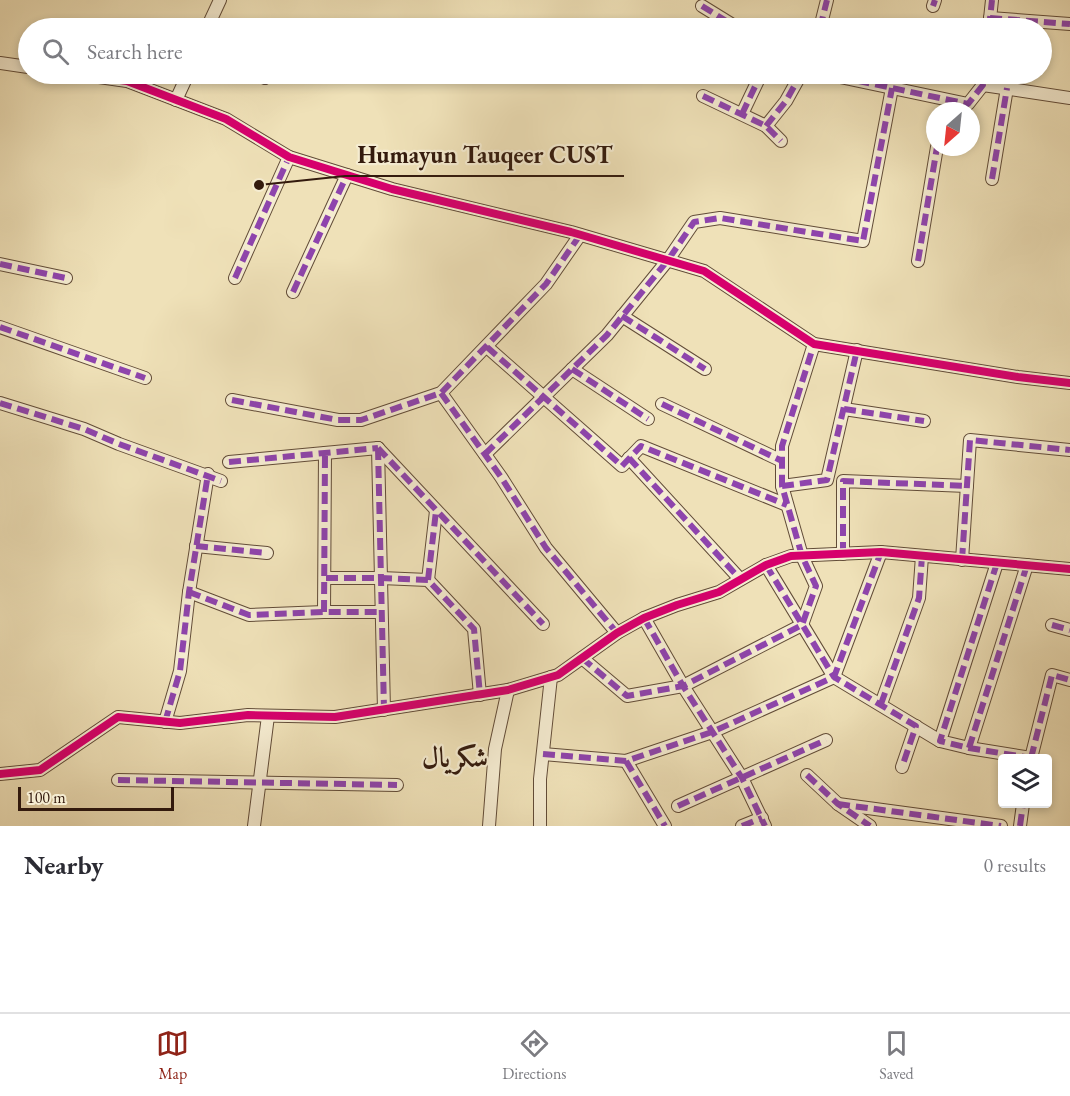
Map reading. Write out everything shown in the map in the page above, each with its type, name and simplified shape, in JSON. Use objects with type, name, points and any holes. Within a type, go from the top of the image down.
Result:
[{"type":"street","points":[[212,18],[220,0]]},
{"type":"street","points":[[822,18],[827,0]]},
{"type":"street","points":[[990,18],[992,0]]},
{"type":"street","points":[[702,6],[721,18]]},
{"type":"street","points":[[1052,24],[1070,24]]},
{"type":"street","points":[[0,63],[18,66]]},
{"type":"street","points":[[135,84],[226,119],[289,156],[392,189],[580,234],[704,271],[813,344],[1018,377],[1070,383]]},
{"type":"street","points":[[176,100],[183,84]]},
{"type":"street","points":[[742,114],[756,84]]},
{"type":"street","points":[[766,126],[786,101],[795,84]]},
{"type":"street","points":[[873,84],[935,102]]},
{"type":"street","points":[[969,102],[981,84]]},
{"type":"street","points":[[996,84],[1007,88],[1070,98]]},
{"type":"street","points":[[485,454],[607,335],[668,260],[694,222],[720,218],[863,241],[892,88]]},
{"type":"street","points":[[992,179],[1007,88]]},
{"type":"street","points":[[703,96],[766,126],[781,141]]},
{"type":"street","points":[[235,278],[289,156]]},
{"type":"street","points":[[918,261],[936,156]]},
{"type":"street","points":[[293,292],[347,175]]},
{"type":"street","points":[[232,400],[338,420],[361,420],[441,393],[546,285],[580,234]]},
{"type":"street","points":[[0,264],[66,278]]},
{"type":"street","points":[[622,316],[705,369]]},
{"type":"street","points":[[0,327],[144,378]]},
{"type":"street","points":[[582,658],[627,696],[683,686],[802,625],[816,586],[802,556],[787,505],[782,486],[782,461],[783,446],[813,344]]},
{"type":"street","points":[[488,347],[622,466],[641,446],[787,505]]},
{"type":"street","points":[[782,486],[827,480],[857,350]]},
{"type":"street","points":[[572,369],[648,419]]},
{"type":"street","points":[[441,393],[485,454],[546,548],[617,633]]},
{"type":"street","points":[[0,403],[84,429],[119,444],[207,474],[220,481]]},
{"type":"street","points":[[662,404],[782,461]]},
{"type":"street","points":[[844,409],[924,421]]},
{"type":"street","points":[[962,560],[970,440],[1070,450]]},
{"type":"street","points":[[229,462],[378,448]]},
{"type":"street","points":[[378,448],[543,624]]},
{"type":"street","points":[[378,448],[384,710]]},
{"type":"street","points":[[324,612],[325,453]]},
{"type":"street","points":[[629,458],[740,579]]},
{"type":"street","points":[[165,722],[180,672],[189,592],[207,474]]},
{"type":"street","points":[[843,554],[843,481],[967,486]]},
{"type":"street","points":[[428,580],[436,511]]},
{"type":"street","points":[[196,546],[267,553]]},
{"type":"street","points":[[543,754],[626,761],[712,732],[834,677],[881,552]]},
{"type":"street","points":[[0,774],[40,770],[118,717],[180,723],[248,715],[335,717],[508,690],[558,675],[617,633],[644,618],[718,592],[766,565],[791,556],[881,552],[1070,569]]},
{"type":"street","points":[[881,704],[919,598],[922,556]]},
{"type":"street","points":[[940,741],[997,563]]},
{"type":"street","points":[[766,565],[834,677],[940,741],[1006,754]]},
{"type":"street","points":[[969,748],[1028,565]]},
{"type":"street","points":[[326,578],[428,580],[474,629],[480,695]]},
{"type":"street","points":[[189,592],[249,615],[381,612]]},
{"type":"street","points":[[644,618],[683,686],[742,778],[764,822],[742,826]]},
{"type":"street","points":[[1052,625],[1070,630]]},
{"type":"street","points":[[1032,754],[1052,675],[1070,680]]},
{"type":"street","points":[[540,826],[540,779],[551,677]]},
{"type":"street","points":[[489,826],[495,749],[508,690]]},
{"type":"street","points":[[254,826],[268,716]]},
{"type":"street","points":[[902,767],[916,726]]},
{"type":"street","points":[[678,806],[826,740]]},
{"type":"street","points":[[626,761],[665,826]]},
{"type":"street","points":[[807,775],[838,804],[870,826]]},
{"type":"street","points":[[118,780],[397,785]]},
{"type":"street","points":[[838,804],[1001,826]]},
{"type":"street","points":[[1020,826],[1022,808]]},
{"type":"marked path","points":[[822,18],[827,0]]},
{"type":"marked path","points":[[933,6],[935,0]]},
{"type":"marked path","points":[[990,18],[992,0]]},
{"type":"marked path","points":[[702,6],[721,18]]},
{"type":"marked path","points":[[1052,23],[1070,24]]},
{"type":"marked path","points":[[742,114],[756,84]]},
{"type":"marked path","points":[[766,126],[786,101],[795,84]]},
{"type":"marked path","points":[[873,84],[968,104],[983,84]]},
{"type":"marked path","points":[[485,454],[607,335],[668,260],[694,222],[720,218],[863,241],[892,88]]},
{"type":"marked path","points":[[992,179],[1007,88]]},
{"type":"marked path","points":[[703,96],[766,126],[781,141]]},
{"type":"marked path","points":[[918,261],[936,156]]},
{"type":"marked path","points":[[235,278],[289,157]]},
{"type":"marked path","points":[[293,292],[347,175]]},
{"type":"marked path","points":[[232,400],[338,420],[361,420],[441,393],[546,284],[580,235]]},
{"type":"marked path","points":[[0,264],[66,278]]},
{"type":"marked path","points":[[622,316],[705,369]]},
{"type":"marked path","points":[[0,327],[145,378]]},
{"type":"marked path","points":[[582,658],[627,696],[683,686],[802,625],[816,586],[802,556],[782,486],[782,446],[814,344]]},
{"type":"marked path","points":[[487,347],[622,466],[641,446],[787,505]]},
{"type":"marked path","points":[[782,486],[827,480],[857,350]]},
{"type":"marked path","points":[[572,369],[648,419]]},
{"type":"marked path","points":[[441,393],[501,477],[546,548],[617,633]]},
{"type":"marked path","points":[[0,403],[84,429],[221,481]]},
{"type":"marked path","points":[[662,404],[782,461]]},
{"type":"marked path","points":[[844,409],[924,421]]},
{"type":"marked path","points":[[962,560],[970,440],[1070,450]]},
{"type":"marked path","points":[[378,448],[384,710]]},
{"type":"marked path","points":[[378,448],[543,624]]},
{"type":"marked path","points":[[229,462],[378,448]]},
{"type":"marked path","points":[[324,612],[325,453]]},
{"type":"marked path","points":[[629,458],[740,579]]},
{"type":"marked path","points":[[165,722],[180,671],[189,592],[208,474]]},
{"type":"marked path","points":[[843,554],[843,481],[967,486]]},
{"type":"marked path","points":[[428,580],[436,511]]},
{"type":"marked path","points":[[196,546],[267,553]]},
{"type":"marked path","points":[[543,754],[626,761],[712,732],[834,677],[881,552]]},
{"type":"marked path","points":[[881,704],[919,598],[922,556]]},
{"type":"marked path","points":[[997,563],[940,741],[1006,754]]},
{"type":"marked path","points":[[766,565],[834,677],[916,726],[902,767]]},
{"type":"marked path","points":[[969,748],[1027,565]]},
{"type":"marked path","points":[[326,578],[428,580],[474,629],[480,695]]},
{"type":"marked path","points":[[189,592],[249,615],[381,612]]},
{"type":"marked path","points":[[644,618],[683,686],[742,778],[765,826]]},
{"type":"marked path","points":[[1052,625],[1070,630]]},
{"type":"marked path","points":[[1032,754],[1052,675],[1070,680]]},
{"type":"marked path","points":[[678,806],[826,740]]},
{"type":"marked path","points":[[626,761],[665,826]]},
{"type":"marked path","points":[[807,775],[838,804],[870,826]]},
{"type":"marked path","points":[[118,780],[397,785]]},
{"type":"marked path","points":[[838,804],[1001,826]]},
{"type":"marked path","points":[[1020,826],[1022,808]]},
{"type":"marked path","points":[[742,826],[762,818]]},
{"type":"cycle path","points":[[135,84],[226,119],[289,157],[392,189],[571,232],[704,271],[814,344],[1018,377],[1070,383]]},
{"type":"cycle path","points":[[0,774],[40,770],[118,717],[180,723],[248,715],[335,717],[508,690],[558,675],[617,633],[644,618],[719,592],[766,565],[791,556],[881,552],[1070,569]]},
{"type":"place","name":"Humayun Tauqeer CUST","points":[[259,185]]},
{"type":"district","name":"شکریال","points":[[455,757]]}]
